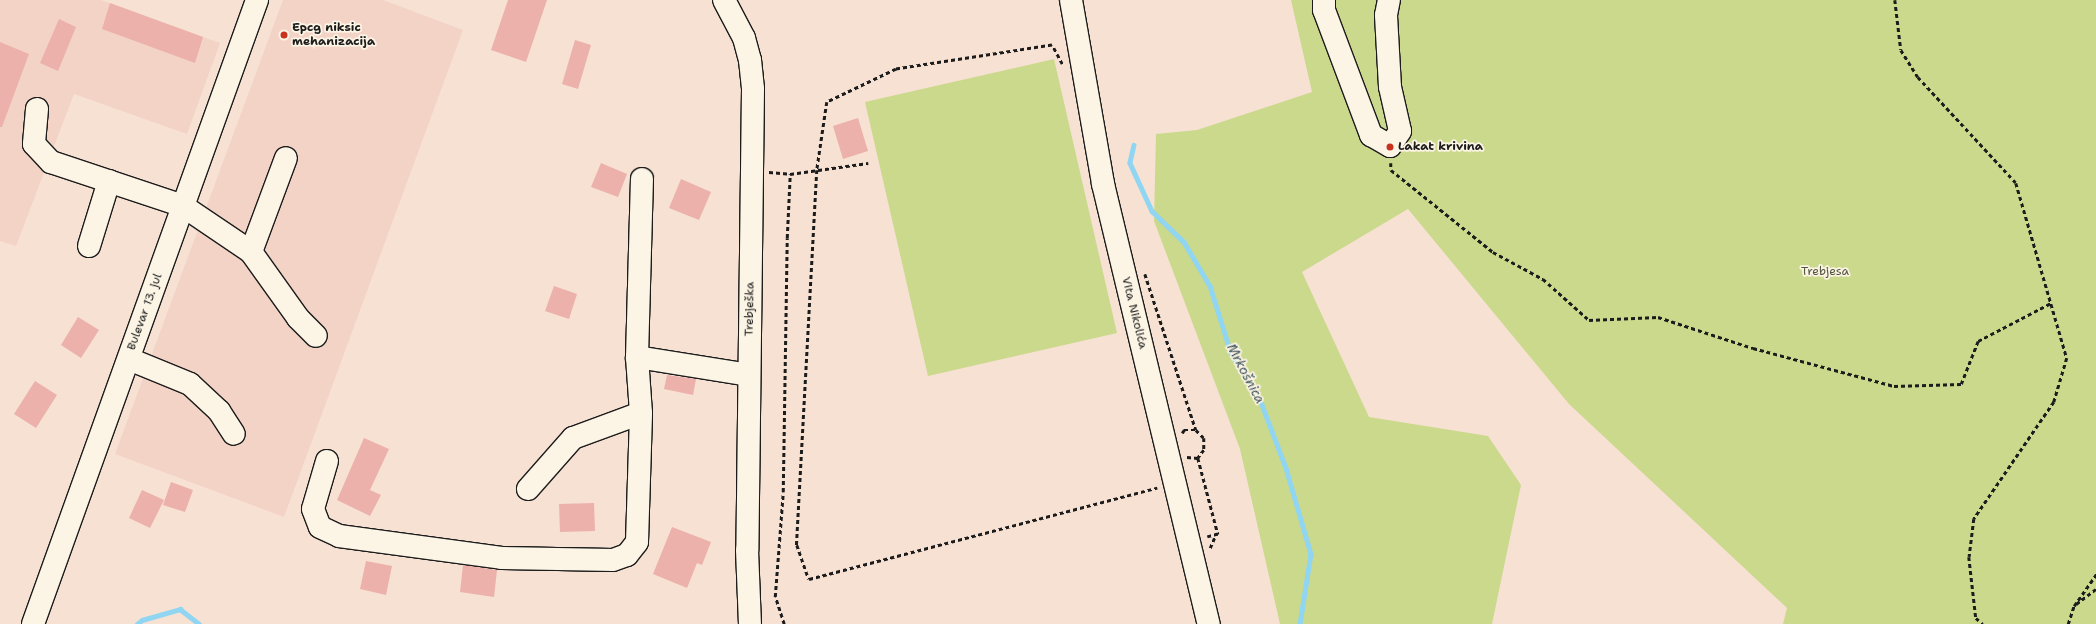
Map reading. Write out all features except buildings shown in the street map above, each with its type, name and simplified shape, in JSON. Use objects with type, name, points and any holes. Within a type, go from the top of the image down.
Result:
[{"type":"street","name":"Bulevar 13. jul","points":[[33,624],[257,0]]},
{"type":"street","name":"Trebješka","points":[[724,0],[744,38],[750,60],[753,89],[747,550],[750,624]]},
{"type":"street","name":"Vita Nikolića","points":[[1071,0],[1101,175],[1209,624]]},
{"type":"street","points":[[1324,0],[1324,10],[1372,135],[1390,146],[1400,131],[1390,87],[1386,15],[1389,0]]},
{"type":"street","points":[[37,109],[34,144],[51,162],[183,206],[251,252],[298,318],[316,336]]},
{"type":"street","points":[[251,252],[286,158]]},
{"type":"street","points":[[327,461],[312,509],[320,527],[339,536],[502,558],[613,560],[628,555],[637,542],[641,413],[637,357],[642,179]]},
{"type":"street","points":[[89,246],[109,181]]},
{"type":"street","points":[[637,357],[749,375]]},
{"type":"street","points":[[129,358],[190,384],[219,411],[234,434]]},
{"type":"street","points":[[528,489],[573,438],[641,413]]},
{"type":"path","points":[[1895,0],[1901,50],[1918,77],[2016,183],[2067,358],[2054,402],[1974,519],[1969,557],[1976,618],[1982,624]]},
{"type":"path","points":[[1064,72],[1052,45],[896,68],[827,102],[817,170],[797,545],[808,579],[1160,488],[1158,480]]},
{"type":"path","points":[[1390,154],[1391,170],[1493,252],[1542,279],[1589,320],[1658,317],[1753,348],[1894,386],[1961,384],[1978,341],[2051,303]]},
{"type":"path","points":[[784,624],[775,597],[783,492],[787,238],[790,174],[868,163]]},
{"type":"path","points":[[1143,267],[1196,430],[1204,438],[1204,450],[1198,458],[1218,534],[1189,543]]},
{"type":"path","points":[[1165,441],[1177,438],[1184,430],[1196,430]]},
{"type":"path","points":[[2068,624],[2074,606],[2096,574]]},
{"type":"path","points":[[2074,606],[2096,589]]},
{"type":"shaded area","points":[[0,0],[101,0],[220,43],[187,134],[74,94],[16,246],[0,241]]},
{"type":"shaded area","points":[[283,0],[383,0],[463,30],[284,517],[115,454]]},
{"type":"green space","name":"Trebjesa","points":[[1291,0],[2096,0],[2096,624],[1783,624],[1787,608],[1569,404],[1408,209],[1302,272],[1369,417],[1488,436],[1521,485],[1492,624],[1280,624],[1240,449],[1154,221],[1156,134],[1197,130],[1312,92]]},
{"type":"green space","points":[[1054,59],[1117,333],[928,376],[865,102]]},
{"type":"waterway","name":"Mrkošnica","points":[[1134,145],[1130,163],[1152,211],[1184,242],[1210,286],[1231,353],[1261,402],[1286,468],[1311,554],[1300,624]]},
{"type":"waterway","name":"Mrkošnica","points":[[137,624],[142,620],[180,609],[199,624]]},
{"type":"place","name":"Epcg niksic mehanizacija","points":[[284,35]]},
{"type":"place","name":"Lakat krivina","points":[[1390,147]]}]
